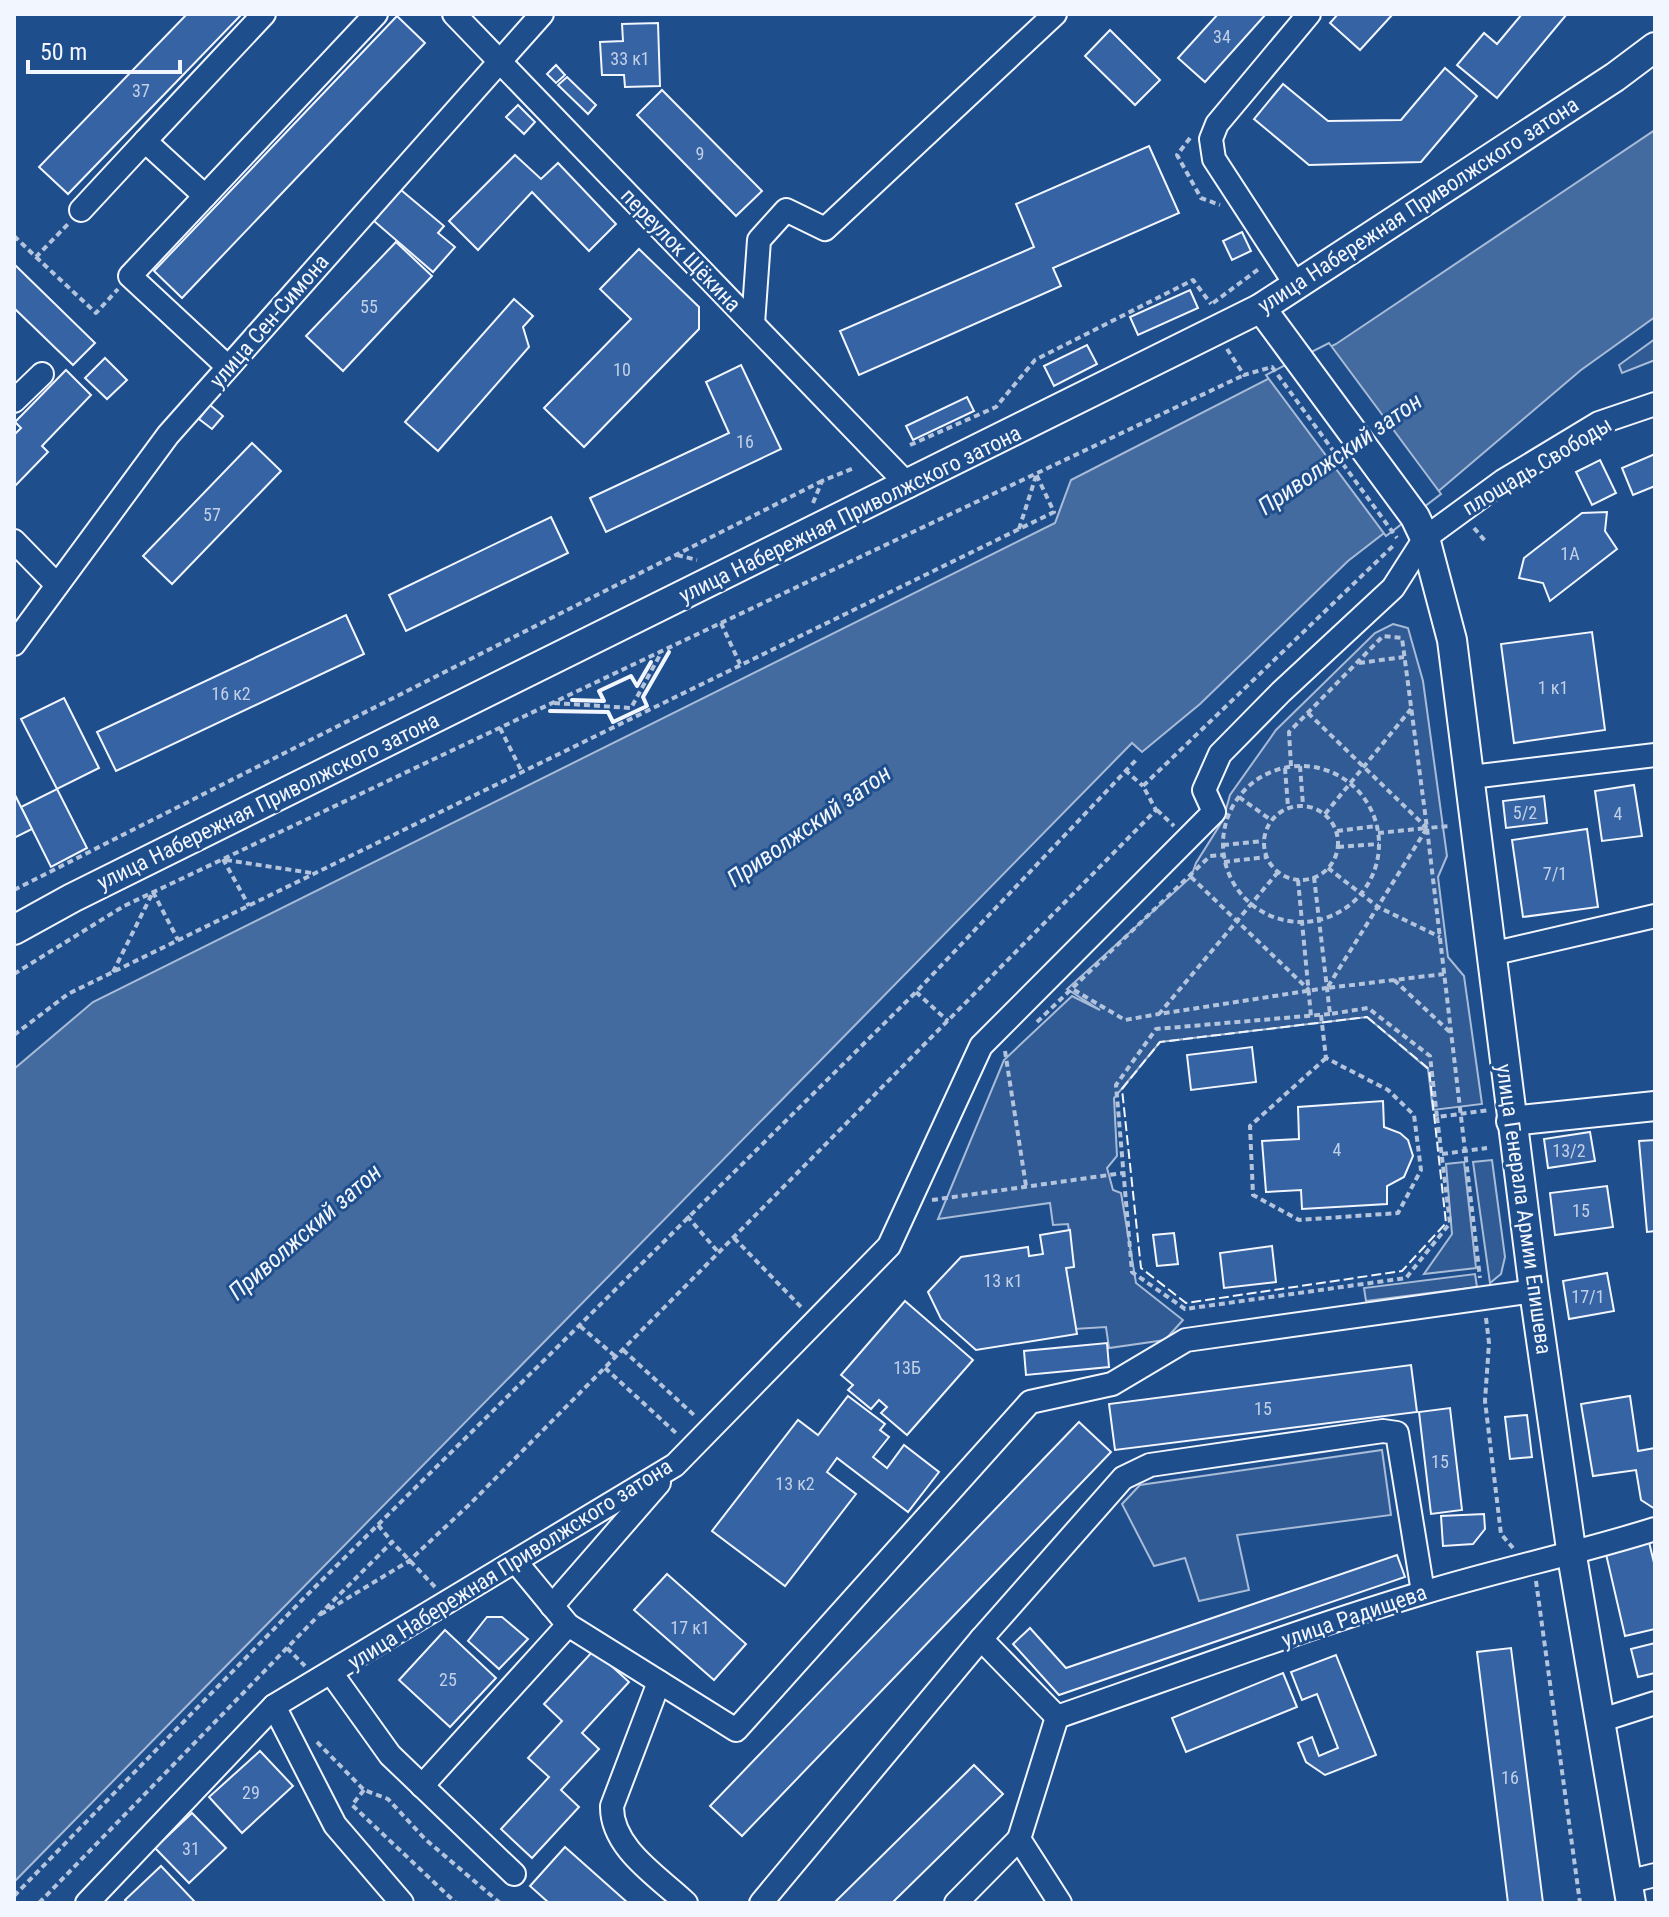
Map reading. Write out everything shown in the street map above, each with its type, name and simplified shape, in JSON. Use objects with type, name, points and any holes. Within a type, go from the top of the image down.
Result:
[{"type":"main road","name":"улица Набережная Приволжского затона","points":[[14,930],[72,898],[909,486],[1214,318],[1261,308],[1615,77],[1655,47]]},
{"type":"main road","points":[[1261,308],[1283,360],[1411,529]]},
{"type":"main road","name":"улица Генерала Армии Епишева","points":[[1411,529],[1452,640],[1534,1291],[1572,1556],[1629,1892]]},
{"type":"main road","points":[[1510,1114],[1655,1106]]},
{"type":"street","points":[[81,210],[264,14]]},
{"type":"street","points":[[228,367],[130,276],[376,14]]},
{"type":"street","name":"переулок Щёкина","points":[[454,14],[909,486]]},
{"type":"street","name":"улица Сен-Симона","points":[[14,644],[168,435],[542,14]]},
{"type":"street","points":[[753,324],[759,240],[786,210],[825,229],[1055,14]]},
{"type":"street","points":[[1296,285],[1214,159],[1211,139],[1217,124],[1309,14]]},
{"type":"street","points":[[145,141],[205,196]]},
{"type":"street","points":[[14,401],[42,374]]},
{"type":"street","name":"площадь Свободы","points":[[1411,529],[1503,481],[1599,423],[1655,404]]},
{"type":"street","name":"улица Набережная Приволжского затона","points":[[87,1903],[274,1706],[332,1674],[675,1465],[889,1246],[981,1046],[1214,812],[1204,790],[1220,754],[1281,692],[1393,588],[1411,529]]},
{"type":"street","points":[[14,541],[57,585]]},
{"type":"street","points":[[1471,777],[1655,755]]},
{"type":"street","points":[[1491,954],[1655,916]]},
{"type":"street","points":[[516,1562],[568,1625],[736,1730],[1030,1402],[1112,1384],[1186,1340],[1534,1291]]},
{"type":"street","points":[[761,1903],[981,1639],[1123,1478],[1136,1470],[1150,1465],[1383,1431],[1397,1433],[1423,1592]]},
{"type":"street","points":[[552,1606],[675,1465]]},
{"type":"street","name":"улица Радищева","points":[[1057,1717],[1423,1592],[1525,1563],[1572,1556],[1655,1529]]},
{"type":"street","points":[[422,1786],[568,1625]]},
{"type":"street","points":[[956,1903],[1019,1839],[1057,1717],[981,1639]]},
{"type":"street","points":[[332,1674],[390,1755],[514,1874]]},
{"type":"street","points":[[659,1682],[612,1806],[612,1816],[622,1842],[686,1903]]},
{"type":"street","points":[[1602,1720],[1655,1703]]},
{"type":"street","points":[[274,1706],[335,1825],[402,1903]]},
{"type":"street","points":[[1019,1839],[1060,1903]]},
{"type":"street","points":[[1629,1892],[1655,1875]]},
{"type":"path","points":[[1195,132],[1177,155],[1201,198],[1223,206]]},
{"type":"path","points":[[36,257],[81,210]]},
{"type":"path","points":[[14,236],[96,313],[130,276]]},
{"type":"path","points":[[1214,318],[1266,264]]},
{"type":"path","points":[[910,445],[996,407],[1035,360],[1193,280],[1244,375]]},
{"type":"path","points":[[14,974],[124,906],[1244,375],[1283,360],[1411,529],[1143,786]]},
{"type":"path","points":[[14,890],[822,481],[854,468]]},
{"type":"path","points":[[14,1035],[68,994],[1054,512],[1036,474]]},
{"type":"path","points":[[1018,530],[1036,474]]},
{"type":"path","points":[[809,513],[822,481]]},
{"type":"path","points":[[677,555],[694,562],[708,555]]},
{"type":"path","points":[[721,623],[741,665]]},
{"type":"path","points":[[1288,807],[1289,732],[1383,636],[1402,638],[1489,1343],[1485,1401],[1501,1534],[1540,1586],[1580,1903]]},
{"type":"path","points":[[552,703],[631,708],[662,651]]},
{"type":"path","points":[[1356,663],[1404,657]]},
{"type":"path","points":[[1325,814],[1411,709]]},
{"type":"path","points":[[1308,713],[1427,828]]},
{"type":"path","points":[[500,728],[522,772]]},
{"type":"path","points":[[14,1896],[378,1525],[916,992],[1138,758]]},
{"type":"path","points":[[1300,766],[1303,805]]},
{"type":"path","points":[[1288,767],[1322,769],[1350,784],[1372,811],[1377,826],[1379,844],[1375,871],[1361,894],[1337,914],[1319,921],[1302,923],[1279,920],[1251,904],[1229,877],[1224,862],[1223,829],[1239,797],[1249,785],[1288,767]]},
{"type":"path","points":[[318,1616],[409,1561],[623,1350],[1156,810],[1143,786],[1125,770]]},
{"type":"path","points":[[1239,797],[1271,820]]},
{"type":"path","points":[[1303,805],[1325,814],[1337,831],[1338,847],[1328,868],[1314,877],[1298,880],[1278,872],[1266,857],[1263,841],[1271,820],[1288,807],[1303,805]]},
{"type":"path","points":[[1337,831],[1377,826]]},
{"type":"path","points":[[1378,833],[1427,828]]},
{"type":"path","points":[[1327,988],[1427,828]]},
{"type":"path","points":[[1223,845],[1263,841]]},
{"type":"path","points":[[1338,847],[1379,844]]},
{"type":"path","points":[[1028,1030],[1074,990],[1210,856],[1223,855]]},
{"type":"path","points":[[1224,862],[1266,857]]},
{"type":"path","points":[[223,859],[315,874]]},
{"type":"path","points":[[223,859],[249,906]]},
{"type":"path","points":[[1328,868],[1378,907],[1440,937]]},
{"type":"path","points":[[1159,1014],[1278,872]]},
{"type":"path","points":[[1191,877],[1309,990]]},
{"type":"path","points":[[1314,877],[1330,1014]]},
{"type":"path","points":[[1298,880],[1311,1016]]},
{"type":"path","points":[[153,892],[179,940]]},
{"type":"path","points":[[113,972],[153,892]]},
{"type":"path","points":[[1074,990],[1125,1020],[1309,990],[1444,974]]},
{"type":"path","points":[[1394,980],[1451,1034]]},
{"type":"path","points":[[916,992],[948,1021]]},
{"type":"path","points":[[1368,1008],[1430,1056],[1450,1223],[1406,1278],[1185,1309],[1132,1272],[1116,1085],[1156,1029],[1330,1014],[1368,1008]]},
{"type":"path","points":[[1321,1015],[1326,1058]]},
{"type":"path","points":[[998,1064],[1005,1051],[1016,1041]]},
{"type":"path","points":[[1005,1051],[1026,1186]]},
{"type":"path","points":[[1326,1058],[1388,1090],[1414,1115],[1421,1170],[1398,1213],[1299,1220],[1253,1195],[1250,1126],[1326,1058]]},
{"type":"path","points":[[1437,1117],[1510,1114]]},
{"type":"path","points":[[1442,1154],[1487,1148]]},
{"type":"path","points":[[936,1186],[929,1200],[1123,1173]]},
{"type":"path","points":[[687,1216],[719,1253]]},
{"type":"path","points":[[734,1238],[816,1321]]},
{"type":"path","points":[[580,1326],[616,1357]]},
{"type":"path","points":[[623,1350],[710,1429]]},
{"type":"path","points":[[605,1368],[692,1448]]},
{"type":"path","points":[[378,1525],[409,1561]]},
{"type":"path","points":[[39,1903],[392,1542]]},
{"type":"path","points":[[364,1790],[352,1805],[456,1903]]},
{"type":"shaded area","points":[[1655,339],[1655,360],[1622,373],[1619,365]]},
{"type":"shaded area","points":[[1393,624],[1408,628],[1423,681],[1447,856],[1438,877],[1448,957],[1464,976],[1482,1104],[1433,1110],[1428,1069],[1367,1017],[1160,1042],[1114,1098],[1117,1156],[1107,1168],[1113,1190],[1121,1193],[1136,1283],[1183,1320],[1165,1340],[1109,1348],[1106,1327],[1074,1329],[1066,1268],[1074,1266],[1068,1224],[1053,1225],[1050,1203],[938,1219],[1004,1060],[1072,996],[1100,1010],[1067,989],[1191,877],[1196,863],[1223,820],[1230,795],[1276,730],[1375,633]]},
{"type":"shaded area","points":[[1492,1160],[1505,1257],[1501,1274],[1490,1283],[1473,1162]]},
{"type":"shaded area","points":[[1464,1162],[1476,1268],[1424,1274],[1452,1234],[1446,1164]]},
{"type":"shaded area","points":[[1475,1274],[1477,1287],[1366,1301],[1364,1288]]},
{"type":"shaded area","points":[[1382,1450],[1391,1515],[1237,1535],[1249,1590],[1199,1601],[1185,1558],[1154,1566],[1122,1504],[1140,1485]]},
{"type":"water","name":"Приволжский затон","points":[[1655,130],[1655,317],[1581,370],[1441,489],[1348,561],[1200,704],[1142,752],[1132,743],[14,1882],[14,1069],[93,1002],[1055,523],[1071,480],[1336,344]]},
{"type":"pier","points":[[1329,343],[1441,494],[1386,536],[1266,375]]},
{"type":"building","points":[[187,14],[242,14],[68,194],[39,167]]},
{"type":"building","points":[[1218,14],[1266,14],[1205,82],[1178,58]]},
{"type":"building","points":[[1338,14],[1393,14],[1360,50],[1330,23]]},
{"type":"building","points":[[1522,14],[1567,14],[1497,98],[1457,65],[1484,33],[1497,44]]},
{"type":"building","points":[[397,16],[425,43],[182,298],[154,271]]},
{"type":"building","points":[[658,23],[660,86],[625,87],[624,75],[602,75],[600,42],[623,41],[622,24]]},
{"type":"building","points":[[1110,30],[1160,80],[1135,105],[1085,56]]},
{"type":"building","points":[[556,65],[565,75],[556,83],[547,74]]},
{"type":"building","points":[[1445,68],[1477,96],[1421,162],[1309,165],[1254,119],[1283,84],[1328,121],[1401,120]]},
{"type":"building","points":[[567,77],[596,105],[588,114],[558,85]]},
{"type":"building","points":[[662,90],[762,191],[736,216],[637,115]]},
{"type":"building","points":[[518,105],[535,122],[524,134],[506,117]]},
{"type":"building","points":[[1149,146],[1179,213],[1053,268],[1061,286],[859,375],[840,331],[1034,247],[1016,204]]},
{"type":"building","points":[[515,155],[541,179],[558,163],[616,224],[589,251],[532,192],[478,250],[449,221]]},
{"type":"building","points":[[401,190],[444,226],[438,233],[455,247],[433,272],[374,221]]},
{"type":"building","points":[[1242,232],[1251,251],[1232,260],[1223,241]]},
{"type":"building","points":[[396,242],[432,276],[343,371],[306,336]]},
{"type":"building","points":[[639,249],[699,307],[699,329],[584,447],[544,408],[631,319],[600,289]]},
{"type":"building","points":[[14,264],[95,343],[73,365],[14,308]]},
{"type":"building","points":[[1190,290],[1198,308],[1138,335],[1130,317]]},
{"type":"building","points":[[514,299],[533,316],[523,327],[529,347],[438,451],[405,422]]},
{"type":"building","points":[[1087,345],[1097,364],[1054,386],[1044,366]]},
{"type":"building","points":[[105,358],[127,380],[107,399],[85,378]]},
{"type":"building","points":[[741,365],[781,449],[606,532],[590,498],[729,433],[706,382]]},
{"type":"building","points":[[66,370],[91,395],[42,446],[48,452],[14,487],[14,435],[21,428],[15,422]]},
{"type":"building","points":[[967,397],[974,411],[913,440],[906,426]]},
{"type":"building","points":[[210,405],[223,416],[212,429],[199,419]]},
{"type":"building","points":[[252,443],[281,471],[172,584],[143,556]]},
{"type":"building","points":[[1655,454],[1655,486],[1633,495],[1622,468]]},
{"type":"building","points":[[1600,460],[1616,493],[1592,505],[1576,472]]},
{"type":"building","points":[[1607,512],[1605,531],[1617,549],[1550,601],[1543,583],[1519,578],[1524,558],[1582,513]]},
{"type":"building","points":[[551,517],[568,553],[406,631],[389,595]]},
{"type":"building","points":[[346,615],[364,654],[116,771],[97,732]]},
{"type":"building","points":[[1592,632],[1605,730],[1514,743],[1501,644]]},
{"type":"building","points":[[64,698],[99,768],[57,789],[21,719]]},
{"type":"building","points":[[1634,785],[1642,836],[1602,841],[1595,791]]},
{"type":"building","points":[[57,789],[87,848],[51,867],[21,807]]},
{"type":"building","points":[[14,793],[32,829],[14,838]]},
{"type":"building","points":[[1544,796],[1547,823],[1506,828],[1503,801]]},
{"type":"building","points":[[1587,829],[1598,907],[1523,917],[1512,840]]},
{"type":"building","points":[[1252,1047],[1256,1082],[1191,1090],[1187,1055]]},
{"type":"building","points":[[1383,1101],[1384,1127],[1408,1140],[1413,1156],[1404,1177],[1387,1186],[1387,1204],[1302,1209],[1301,1190],[1266,1192],[1262,1141],[1299,1139],[1298,1107]]},
{"type":"building","points":[[1590,1132],[1595,1161],[1548,1168],[1544,1139]]},
{"type":"building","points":[[1655,1140],[1655,1231],[1647,1232],[1639,1141]]},
{"type":"building","points":[[1607,1186],[1613,1227],[1555,1235],[1550,1193]]},
{"type":"building","points":[[1070,1230],[1074,1267],[1066,1268],[1077,1334],[976,1350],[941,1319],[928,1292],[961,1257],[1028,1247],[1029,1256],[1043,1254],[1040,1235]]},
{"type":"building","points":[[1174,1233],[1178,1264],[1157,1266],[1153,1235]]},
{"type":"building","points":[[1272,1246],[1276,1282],[1224,1288],[1220,1253]]},
{"type":"building","points":[[1607,1273],[1614,1311],[1569,1319],[1563,1281]]},
{"type":"building","points":[[905,1301],[973,1360],[907,1435],[881,1413],[887,1407],[879,1400],[871,1409],[848,1390],[853,1385],[841,1375]]},
{"type":"building","points":[[1107,1343],[1109,1367],[1026,1375],[1024,1351]]},
{"type":"building","points":[[1411,1365],[1417,1412],[1115,1450],[1109,1404]]},
{"type":"building","points":[[848,1396],[885,1424],[880,1430],[889,1437],[873,1457],[887,1468],[904,1445],[939,1472],[908,1512],[837,1458],[827,1472],[856,1494],[785,1586],[712,1531],[798,1420],[818,1435]]},
{"type":"building","points":[[1630,1396],[1638,1451],[1655,1448],[1655,1509],[1641,1500],[1636,1470],[1593,1476],[1581,1404]]},
{"type":"building","points":[[1450,1408],[1462,1510],[1431,1514],[1419,1412]]},
{"type":"building","points":[[1527,1415],[1532,1457],[1510,1459],[1505,1417]]},
{"type":"building","points":[[1079,1422],[1111,1452],[742,1836],[710,1806]]},
{"type":"building","points":[[1484,1514],[1485,1529],[1473,1544],[1443,1546],[1441,1516]]},
{"type":"building","points":[[1649,1542],[1655,1567],[1655,1629],[1625,1636],[1606,1554]]},
{"type":"building","points":[[1397,1555],[1405,1577],[1059,1695],[1013,1644],[1030,1628],[1066,1668]]},
{"type":"building","points":[[667,1574],[746,1644],[714,1680],[634,1610]]},
{"type":"building","points":[[487,1617],[502,1617],[528,1639],[499,1669],[468,1641]]},
{"type":"building","points":[[445,1630],[496,1678],[450,1727],[399,1680]]},
{"type":"building","points":[[1655,1643],[1655,1673],[1638,1677],[1631,1649]]},
{"type":"building","points":[[1511,1648],[1543,1903],[1508,1903],[1477,1652]]},
{"type":"building","points":[[594,1650],[629,1682],[582,1733],[599,1749],[561,1790],[579,1807],[532,1858],[501,1829],[549,1777],[528,1758],[562,1721],[544,1704]]},
{"type":"building","points":[[1336,1655],[1376,1755],[1325,1775],[1306,1762],[1298,1743],[1312,1737],[1319,1756],[1338,1748],[1317,1694],[1302,1700],[1291,1672]]},
{"type":"building","points":[[1283,1673],[1297,1707],[1186,1752],[1172,1718]]},
{"type":"building","points":[[260,1751],[293,1786],[242,1833],[209,1797]]},
{"type":"building","points":[[974,1765],[1003,1794],[892,1903],[834,1903]]},
{"type":"building","points":[[192,1813],[226,1848],[189,1883],[155,1848]]},
{"type":"building","points":[[565,1847],[628,1903],[549,1903],[530,1886]]},
{"type":"building","points":[[161,1866],[195,1902],[128,1903],[125,1900]]},
{"type":"fence","points":[[1367,1017],[1429,1069],[1446,1223],[1402,1271],[1186,1303],[1141,1268],[1122,1089],[1160,1042],[1367,1017]]},
{"type":"wall","points":[[550,711],[608,712],[613,722],[647,706],[643,697],[669,652]]},
{"type":"wall","points":[[572,700],[604,701],[599,691],[631,676],[637,686],[651,662]]}]
